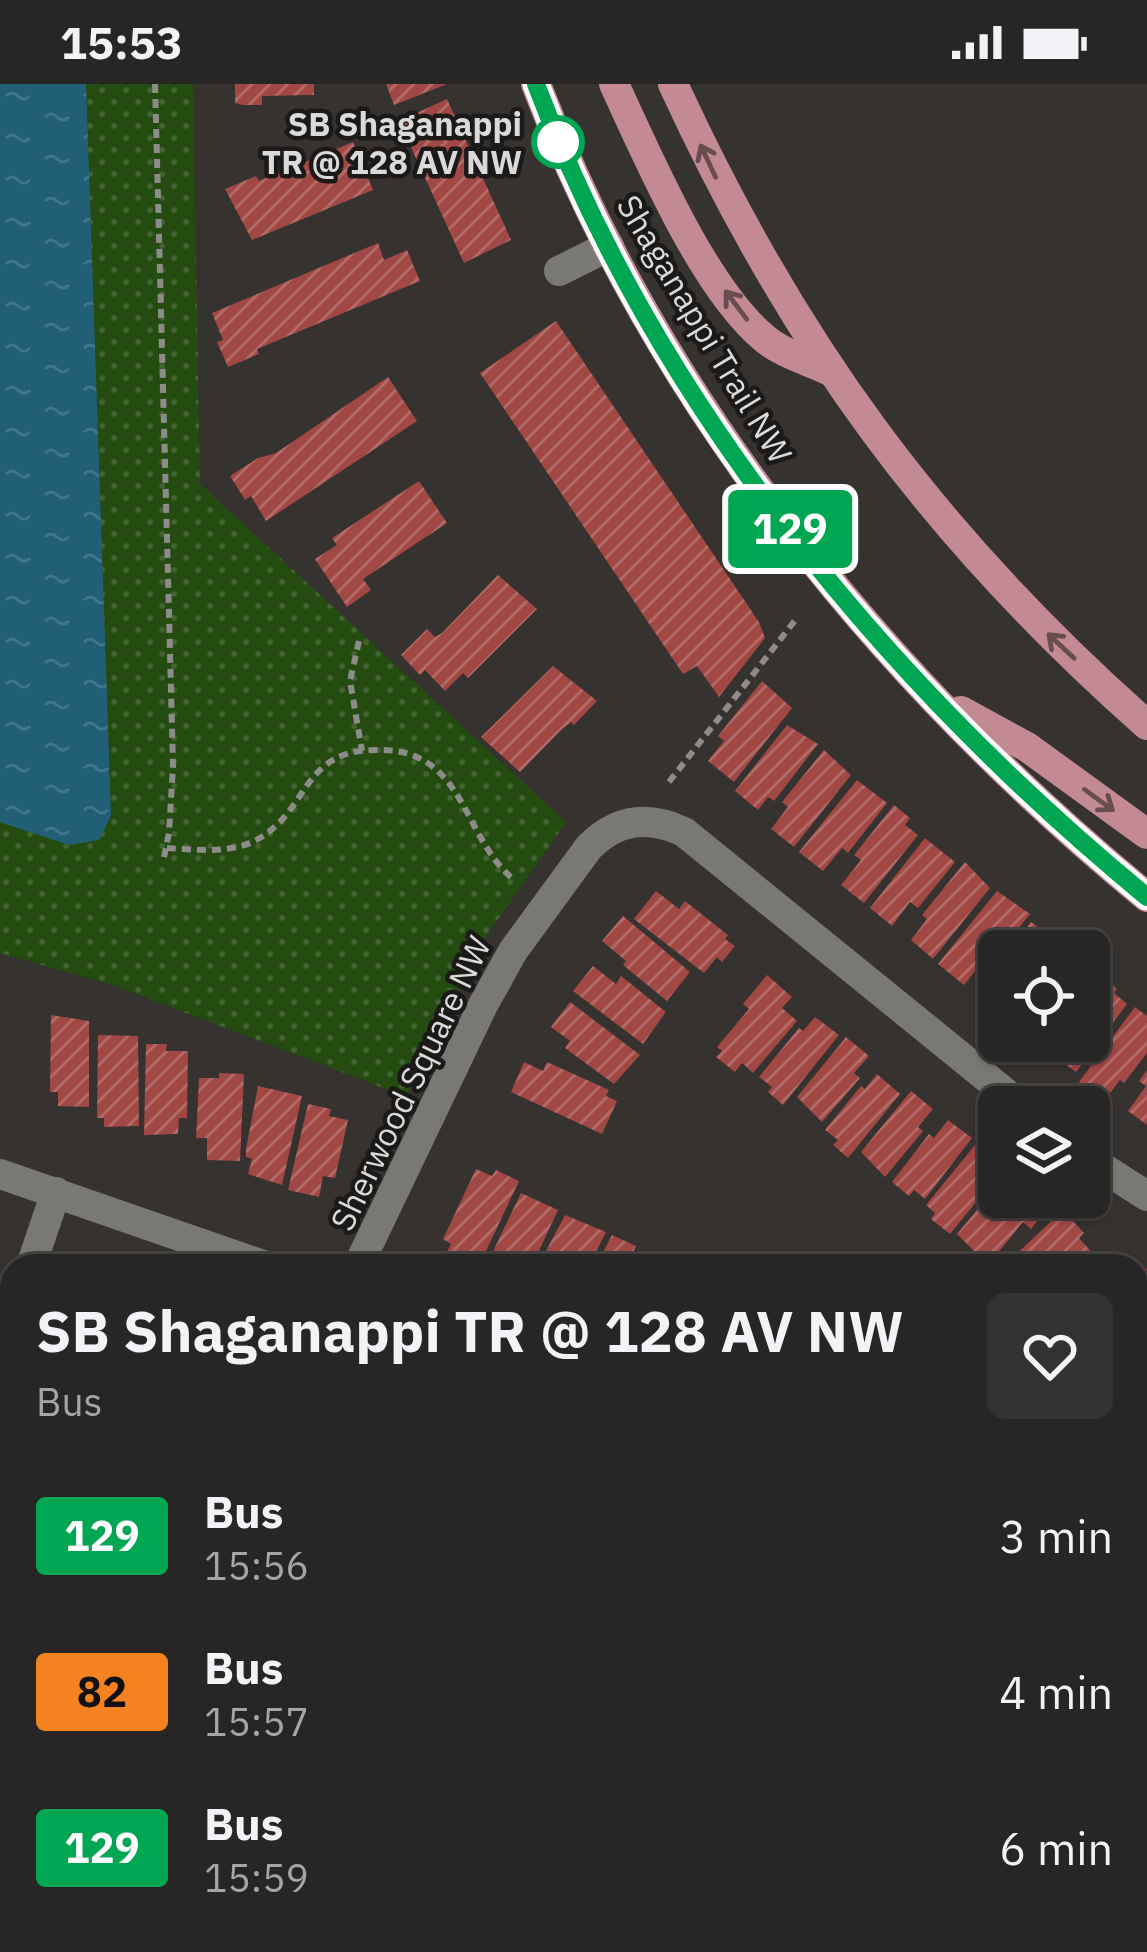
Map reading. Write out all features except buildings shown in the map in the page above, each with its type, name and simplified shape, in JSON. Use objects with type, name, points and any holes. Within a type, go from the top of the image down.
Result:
[{"type":"main road","name":"Shaganappi Trail NW","points":[[536,84],[609,247],[695,394],[754,482],[929,694],[1017,784],[1147,897]]},
{"type":"main road","points":[[614,84],[666,195],[745,318],[766,340],[830,371]]},
{"type":"main road","points":[[673,84],[718,182],[830,371],[914,486],[1041,628],[1147,725]]},
{"type":"main road","points":[[929,694],[1027,748],[1147,834]]},
{"type":"street","points":[[559,272],[609,247]]},
{"type":"street","name":"Sherwood Square NW","points":[[364,1254],[513,952],[589,847],[601,835],[632,822],[650,821],[684,832],[997,1086]]},
{"type":"street","points":[[1110,1172],[1147,1196]]},
{"type":"street","points":[[0,1174],[232,1254]]},
{"type":"street","points":[[35,1254],[56,1192]]},
{"type":"path","points":[[155,84],[172,766],[163,862]]},
{"type":"path","points":[[669,782],[796,618]]},
{"type":"path","points":[[359,641],[350,681],[362,751]]},
{"type":"path","points":[[166,848],[201,851],[255,841],[275,827],[325,764],[362,751],[395,750],[416,755],[448,782],[485,850],[513,879]]},
{"type":"green space","points":[[0,84],[193,84],[200,484],[566,822],[474,954],[407,1097],[113,985],[0,953]]},
{"type":"water","points":[[0,84],[86,84],[111,816],[99,840],[69,845],[0,822]]},
{"type":"bus line","name":"129","points":[[536,84],[594,218],[641,305],[754,482],[929,694],[1017,784],[1147,897]]},
{"type":"place","name":"SB Shaganappi TR @ 128 AV NW","points":[[558,142]]}]
